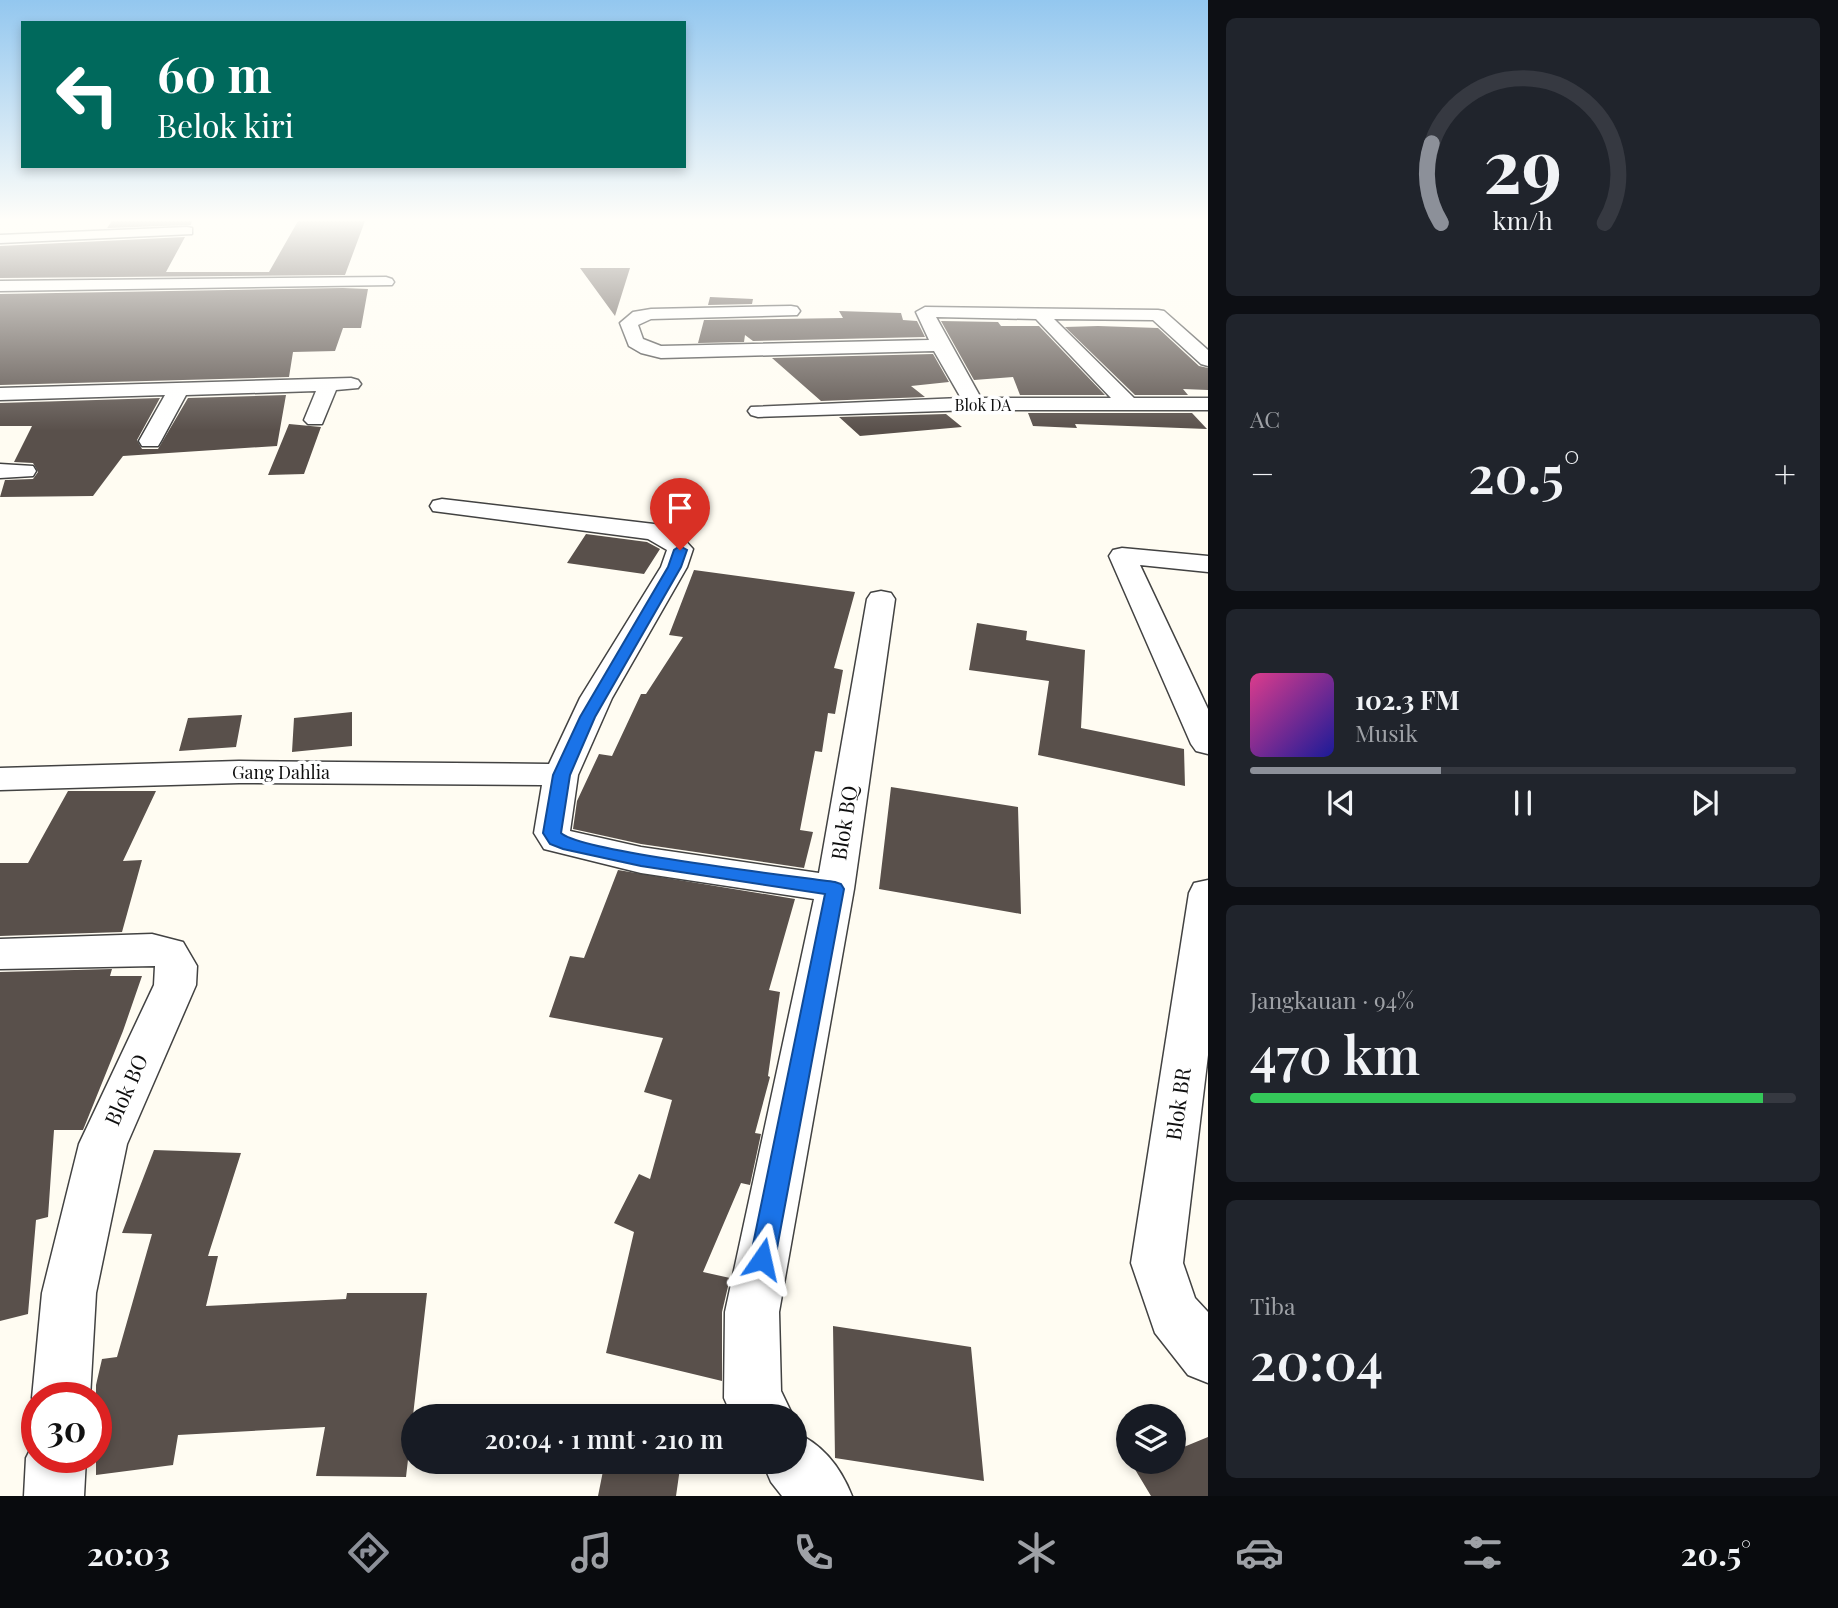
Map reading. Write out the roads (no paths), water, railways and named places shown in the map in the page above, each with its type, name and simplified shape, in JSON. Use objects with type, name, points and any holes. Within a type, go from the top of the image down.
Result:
[{"type":"street","points":[[791,311],[650,314],[639,316],[629,323],[635,342],[661,352],[940,345]]},
{"type":"street","points":[[974,404],[940,345],[925,312],[1158,315],[1208,360]]},
{"type":"street","points":[[1042,314],[1130,405]]},
{"type":"street","points":[[0,394],[351,384]]},
{"type":"street","points":[[315,420],[328,385]]},
{"type":"street","points":[[150,441],[179,389]]},
{"type":"street","name":"Blok DA","points":[[758,411],[974,404],[1208,404]]},
{"type":"street","points":[[0,471],[24,471]]},
{"type":"street","points":[[442,506],[654,532],[671,541],[680,550],[674,567],[596,698],[561,775],[552,833],[557,840],[641,860],[835,889]]},
{"type":"street","points":[[1208,564],[1122,556],[1208,744]]},
{"type":"street","name":"Blok BQ","points":[[757,1404],[753,1398],[752,1312],[835,889],[881,599]]},
{"type":"street","name":"Gang Dahlia","points":[[0,779],[239,772],[561,775]]},
{"type":"street","name":"Blok BR","points":[[1208,893],[1157,1263],[1174,1314],[1208,1355]]},
{"type":"street","name":"Blok BO","points":[[0,954],[152,949],[169,953],[176,966],[175,985],[103,1144],[69,1293],[62,1382]]},
{"type":"street","points":[[54,1496],[55,1473]]},
{"type":"street","points":[[803,1474],[822,1496]]}]
